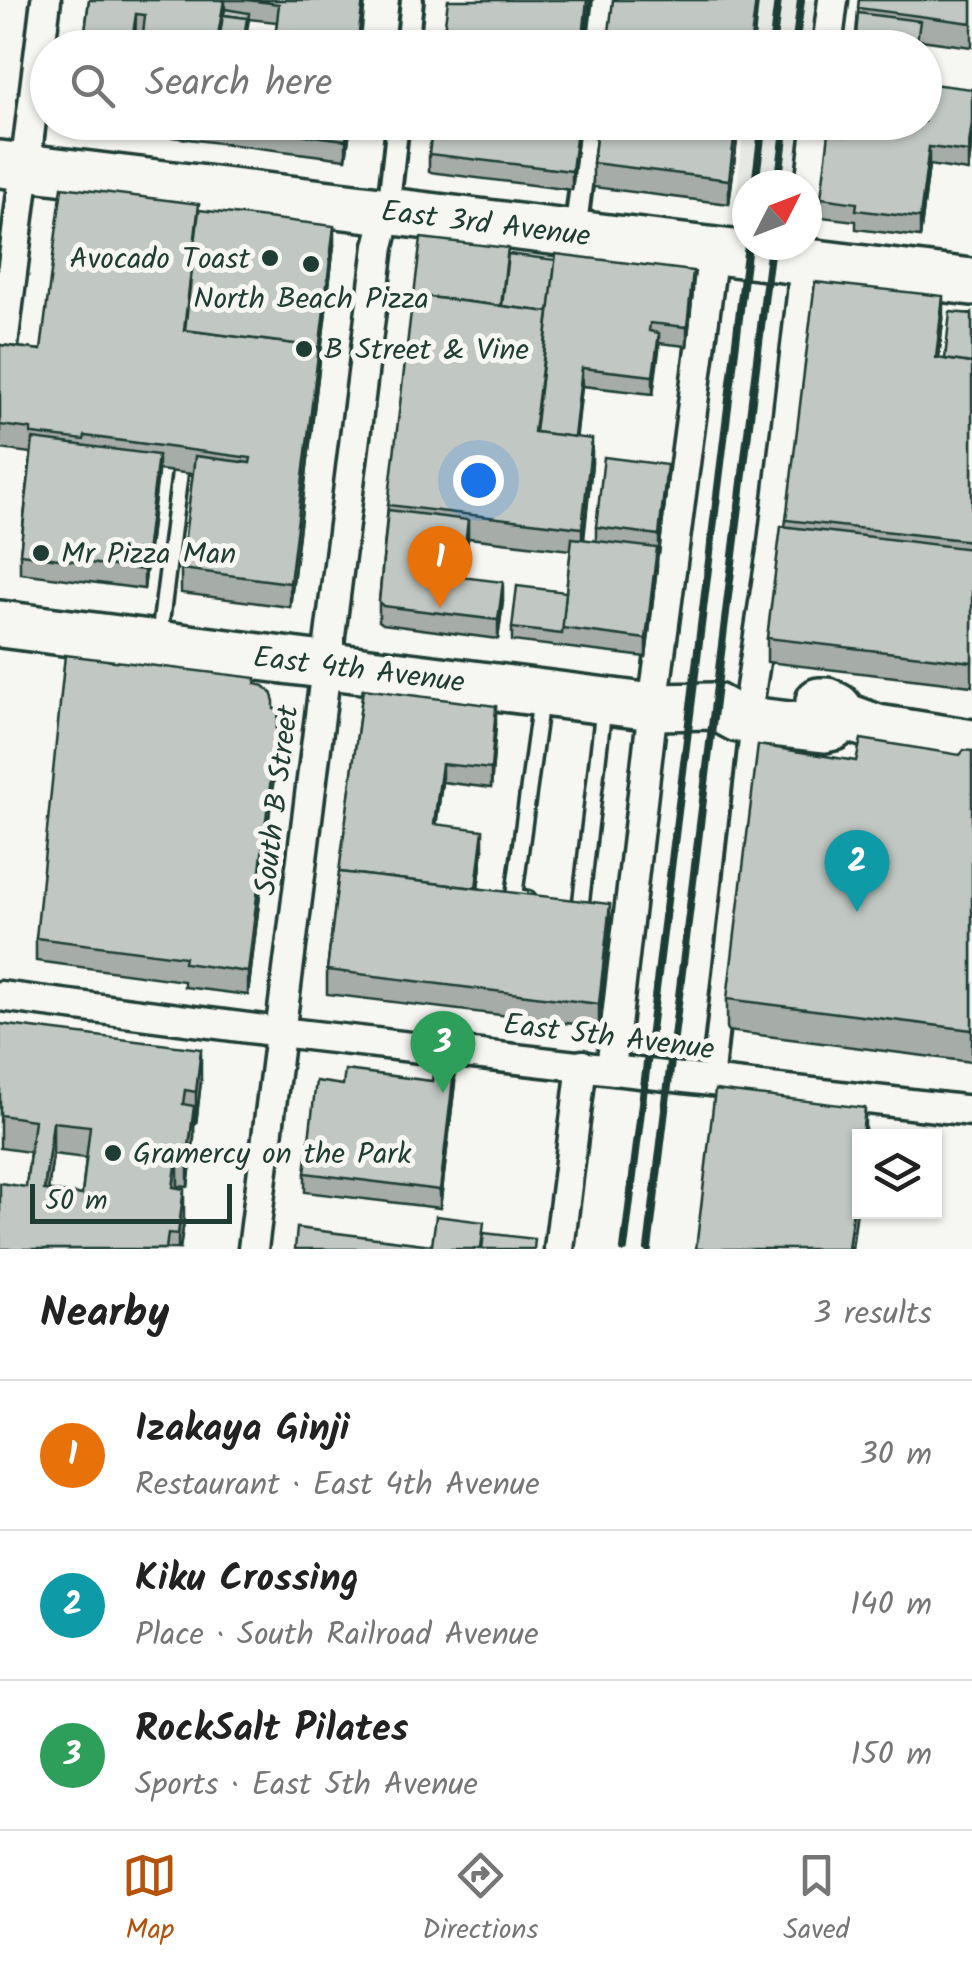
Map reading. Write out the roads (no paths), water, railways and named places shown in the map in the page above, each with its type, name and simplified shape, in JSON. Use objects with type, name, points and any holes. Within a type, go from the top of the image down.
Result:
[{"type":"main road","name":"East 3rd Avenue","points":[[13,165],[732,251]]},
{"type":"main road","name":"East 3rd Avenue","points":[[822,256],[972,282]]},
{"type":"main road","name":"East 4th Avenue","points":[[0,624],[653,706],[740,708],[827,701],[844,716],[877,728],[972,743]]},
{"type":"street","points":[[40,30],[46,0]]},
{"type":"street","points":[[409,30],[412,0]]},
{"type":"street","points":[[600,30],[604,0]]},
{"type":"street","points":[[829,30],[833,0]]},
{"type":"street","points":[[0,369],[13,165],[30,80]]},
{"type":"street","name":"South B Street","points":[[254,1249],[325,665],[396,140]]},
{"type":"street","points":[[575,234],[587,140]]},
{"type":"street","points":[[812,170],[816,140]]},
{"type":"street","points":[[611,1070],[653,706],[713,251]]},
{"type":"street","points":[[712,1081],[740,708],[772,551],[804,260]]},
{"type":"street","name":"East 5th Avenue","points":[[0,996],[712,1081],[826,1102],[972,1111]]},
{"type":"street","points":[[559,1249],[582,1065]]},
{"type":"lane","points":[[158,644],[180,472]]},
{"type":"lane","points":[[542,692],[514,896],[547,903]]},
{"type":"lane","points":[[564,907],[580,910],[604,700]]},
{"type":"railway","points":[[774,30],[778,0]]},
{"type":"railway","points":[[797,30],[801,0]]},
{"type":"railway","points":[[757,170],[761,140]]},
{"type":"railway","points":[[780,170],[784,140]]},
{"type":"railway","points":[[624,1249],[746,260]]},
{"type":"railway","points":[[648,1249],[769,260]]},
{"type":"place","name":"Avocado Toast","points":[[270,258]]},
{"type":"place","name":"North Beach Pizza","points":[[311,264]]},
{"type":"place","name":"B Street & Vine","points":[[304,349]]},
{"type":"place","name":"Mr Pizza Man","points":[[41,553]]},
{"type":"place","name":"Izakaya Ginji","points":[[440,608]]},
{"type":"place","name":"Kiku Crossing","points":[[857,912]]},
{"type":"place","name":"RockSalt Pilates","points":[[443,1093]]},
{"type":"place","name":"Gramercy on the Park","points":[[113,1153]]}]
